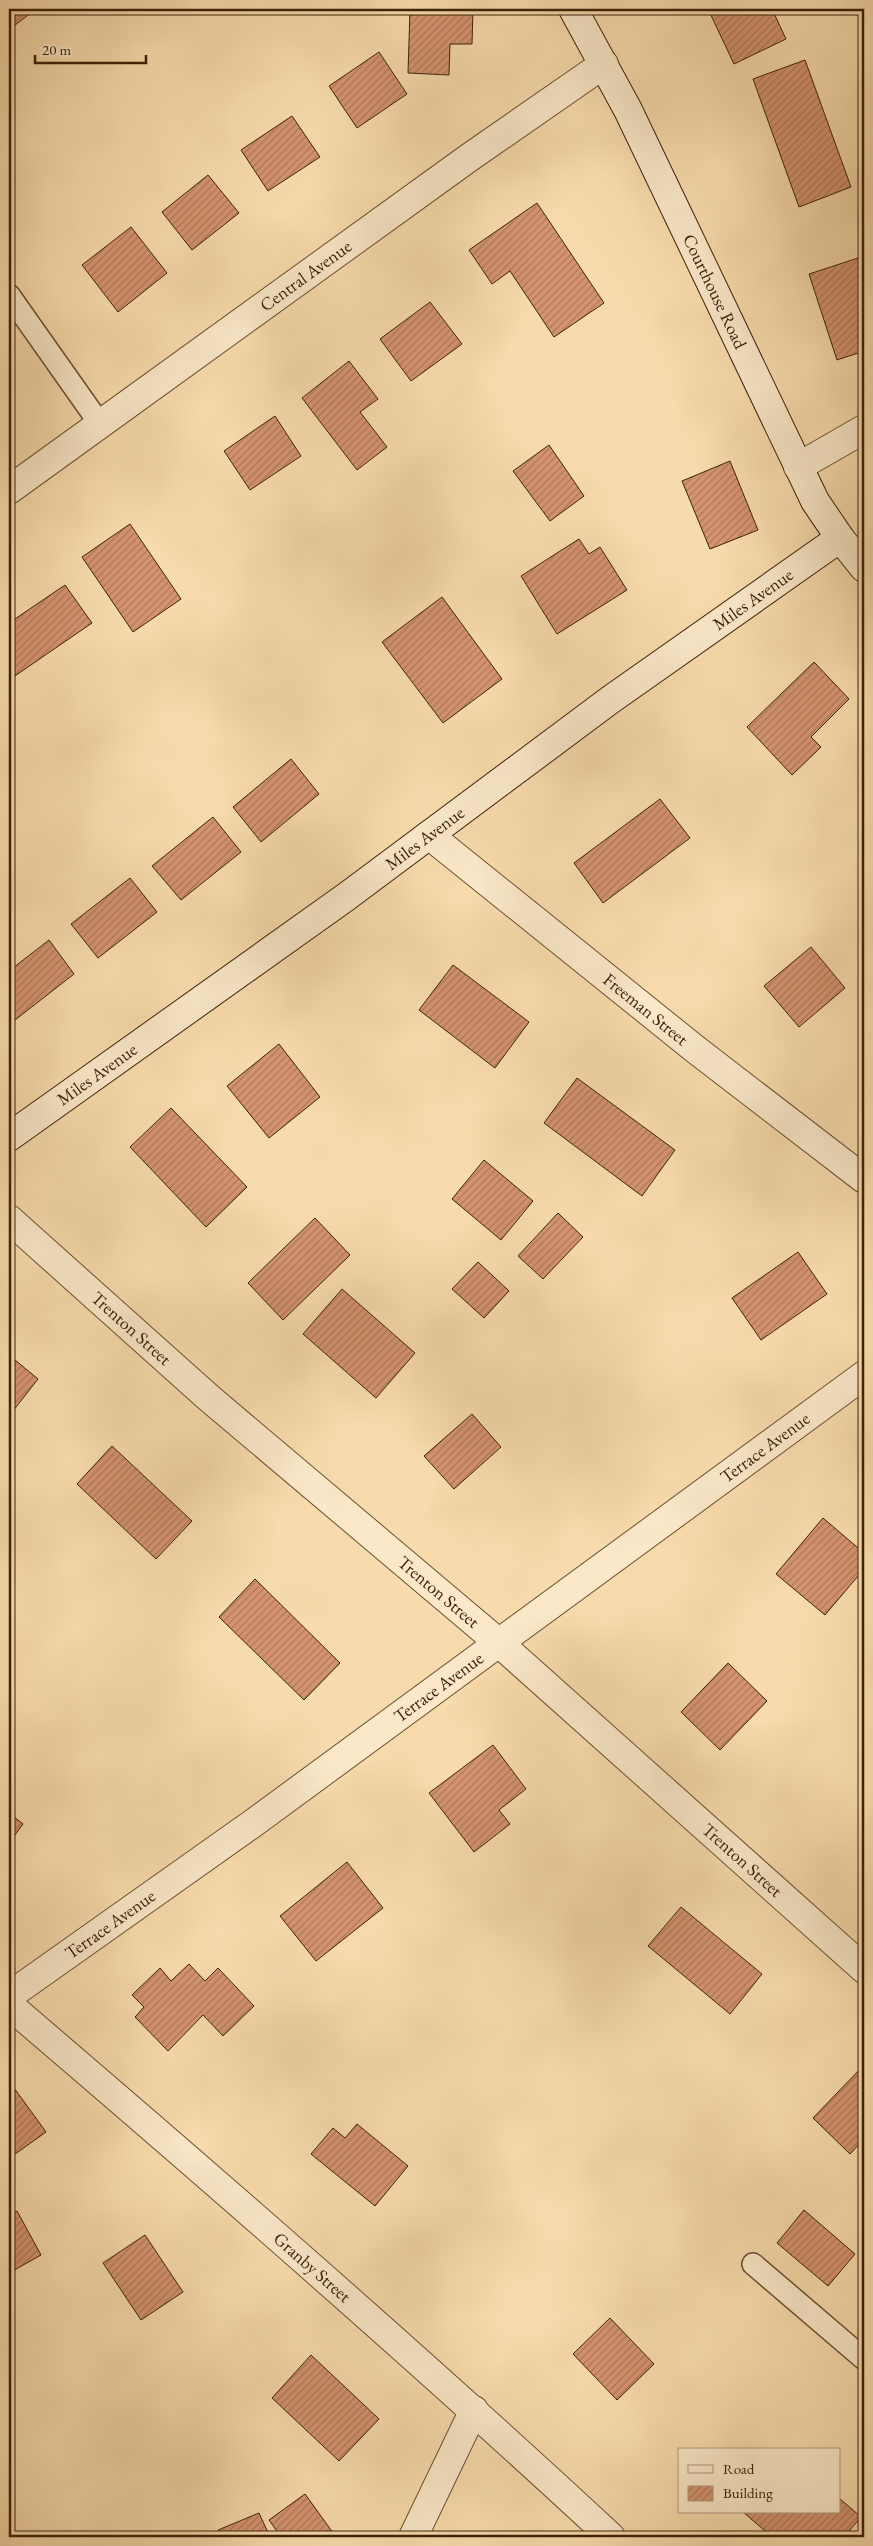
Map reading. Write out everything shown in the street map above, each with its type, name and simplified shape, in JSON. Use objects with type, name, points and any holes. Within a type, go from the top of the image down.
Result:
[{"type":"street","name":"Courthouse Road","points":[[573,9],[628,110],[815,501],[840,538],[864,568]]},
{"type":"street","name":"Central Avenue","points":[[9,490],[462,163],[604,64]]},
{"type":"street","points":[[798,467],[864,429]]},
{"type":"street","name":"Miles Avenue","points":[[9,1137],[338,903],[618,694],[840,538]]},
{"type":"street","name":"Freeman Street","points":[[429,835],[695,1049],[864,1179]]},
{"type":"street","name":"Trenton Street","points":[[9,1219],[209,1398],[499,1643],[864,1968]]},
{"type":"street","name":"Terrace Avenue","points":[[9,1996],[252,1824],[864,1375]]},
{"type":"street","name":"Granby Street","points":[[9,2005],[175,2147],[474,2410],[611,2537]]},
{"type":"street","points":[[413,2537],[474,2410]]},
{"type":"lane","points":[[9,295],[100,424]]},
{"type":"lane","points":[[753,2264],[864,2359]]},
{"type":"building","points":[[9,9],[36,9],[10,29]]},
{"type":"building","points":[[410,9],[473,9],[472,44],[450,44],[449,75],[408,73]]},
{"type":"building","points":[[708,9],[772,9],[786,39],[734,64]]},
{"type":"building","points":[[379,52],[407,94],[357,128],[329,86]]},
{"type":"building","points":[[805,60],[851,187],[799,207],[753,79]]},
{"type":"building","points":[[292,116],[320,157],[268,191],[241,150]]},
{"type":"building","points":[[208,175],[239,213],[192,250],[162,212]]},
{"type":"building","points":[[537,203],[604,303],[554,337],[510,271],[492,284],[469,250]]},
{"type":"building","points":[[131,227],[167,273],[118,312],[82,265]]},
{"type":"building","points":[[858,258],[864,278],[864,351],[837,360],[809,274]]},
{"type":"building","points":[[430,302],[462,344],[411,381],[380,339]]},
{"type":"building","points":[[349,361],[378,399],[360,412],[387,447],[357,470],[302,398]]},
{"type":"building","points":[[275,416],[301,456],[250,490],[224,451]]},
{"type":"building","points":[[549,445],[584,496],[550,521],[513,471]]},
{"type":"building","points":[[730,461],[758,530],[710,549],[682,481]]},
{"type":"building","points":[[130,524],[181,599],[133,632],[82,557]]},
{"type":"building","points":[[579,539],[589,554],[600,547],[627,590],[557,634],[521,576]]},
{"type":"building","points":[[65,585],[92,623],[9,680],[9,623]]},
{"type":"building","points":[[442,597],[502,679],[443,723],[382,642]]},
{"type":"building","points":[[814,662],[849,699],[811,737],[821,747],[792,775],[747,727]]},
{"type":"building","points":[[291,759],[319,794],[261,842],[233,807]]},
{"type":"building","points":[[660,799],[690,838],[603,903],[574,863]]},
{"type":"building","points":[[213,817],[241,852],[181,900],[152,866]]},
{"type":"building","points":[[130,878],[157,912],[98,958],[71,924]]},
{"type":"building","points":[[49,940],[74,974],[15,1020],[9,1011],[9,971]]},
{"type":"building","points":[[811,947],[845,988],[799,1027],[764,986]]},
{"type":"building","points":[[453,965],[529,1022],[495,1068],[419,1010]]},
{"type":"building","points":[[279,1044],[320,1097],[269,1138],[227,1086]]},
{"type":"building","points":[[577,1078],[675,1150],[642,1196],[544,1123]]},
{"type":"building","points":[[171,1108],[247,1187],[206,1227],[130,1147]]},
{"type":"building","points":[[484,1160],[533,1201],[501,1240],[452,1199]]},
{"type":"building","points":[[558,1213],[583,1237],[543,1279],[518,1256]]},
{"type":"building","points":[[315,1218],[350,1255],[283,1320],[248,1283]]},
{"type":"building","points":[[798,1252],[827,1294],[761,1340],[732,1298]]},
{"type":"building","points":[[478,1262],[509,1291],[484,1318],[452,1289]]},
{"type":"building","points":[[342,1289],[415,1353],[376,1398],[303,1334]]},
{"type":"building","points":[[9,1355],[38,1379],[9,1416]]},
{"type":"building","points":[[472,1414],[501,1447],[454,1489],[424,1456]]},
{"type":"building","points":[[112,1446],[192,1521],[156,1559],[77,1484]]},
{"type":"building","points":[[823,1518],[864,1553],[864,1569],[825,1615],[776,1574]]},
{"type":"building","points":[[255,1579],[340,1663],[304,1700],[219,1617]]},
{"type":"building","points":[[728,1663],[767,1701],[720,1750],[681,1712]]},
{"type":"building","points":[[493,1745],[526,1789],[499,1810],[510,1824],[474,1852],[429,1793]]},
{"type":"building","points":[[9,1813],[23,1824],[9,1843]]},
{"type":"building","points":[[347,1862],[383,1908],[316,1961],[280,1916]]},
{"type":"building","points":[[681,1907],[762,1974],[730,2014],[648,1946]]},
{"type":"building","points":[[189,1964],[205,1981],[218,1968],[254,2006],[223,2036],[203,2015],[168,2051],[135,2017],[144,2007],[132,1995],[160,1968],[171,1981]]},
{"type":"building","points":[[864,2065],[864,2139],[850,2154],[813,2118]]},
{"type":"building","points":[[9,2081],[46,2132],[11,2157],[9,2154]]},
{"type":"building","points":[[357,2124],[408,2166],[375,2206],[311,2154],[333,2128],[345,2138]]},
{"type":"building","points":[[804,2210],[855,2254],[828,2286],[777,2243]]},
{"type":"building","points":[[17,2211],[41,2255],[9,2273],[9,2216]]},
{"type":"building","points":[[145,2235],[183,2292],[141,2320],[103,2263]]},
{"type":"building","points":[[610,2318],[654,2364],[617,2400],[573,2354]]},
{"type":"building","points":[[311,2355],[379,2419],[339,2461],[272,2398]]},
{"type":"building","points":[[305,2494],[336,2537],[281,2537],[269,2520]]},
{"type":"building","points":[[840,2499],[861,2517],[844,2537],[772,2537],[745,2514],[840,2514]]},
{"type":"building","points":[[259,2513],[270,2537],[221,2537],[218,2530]]}]
